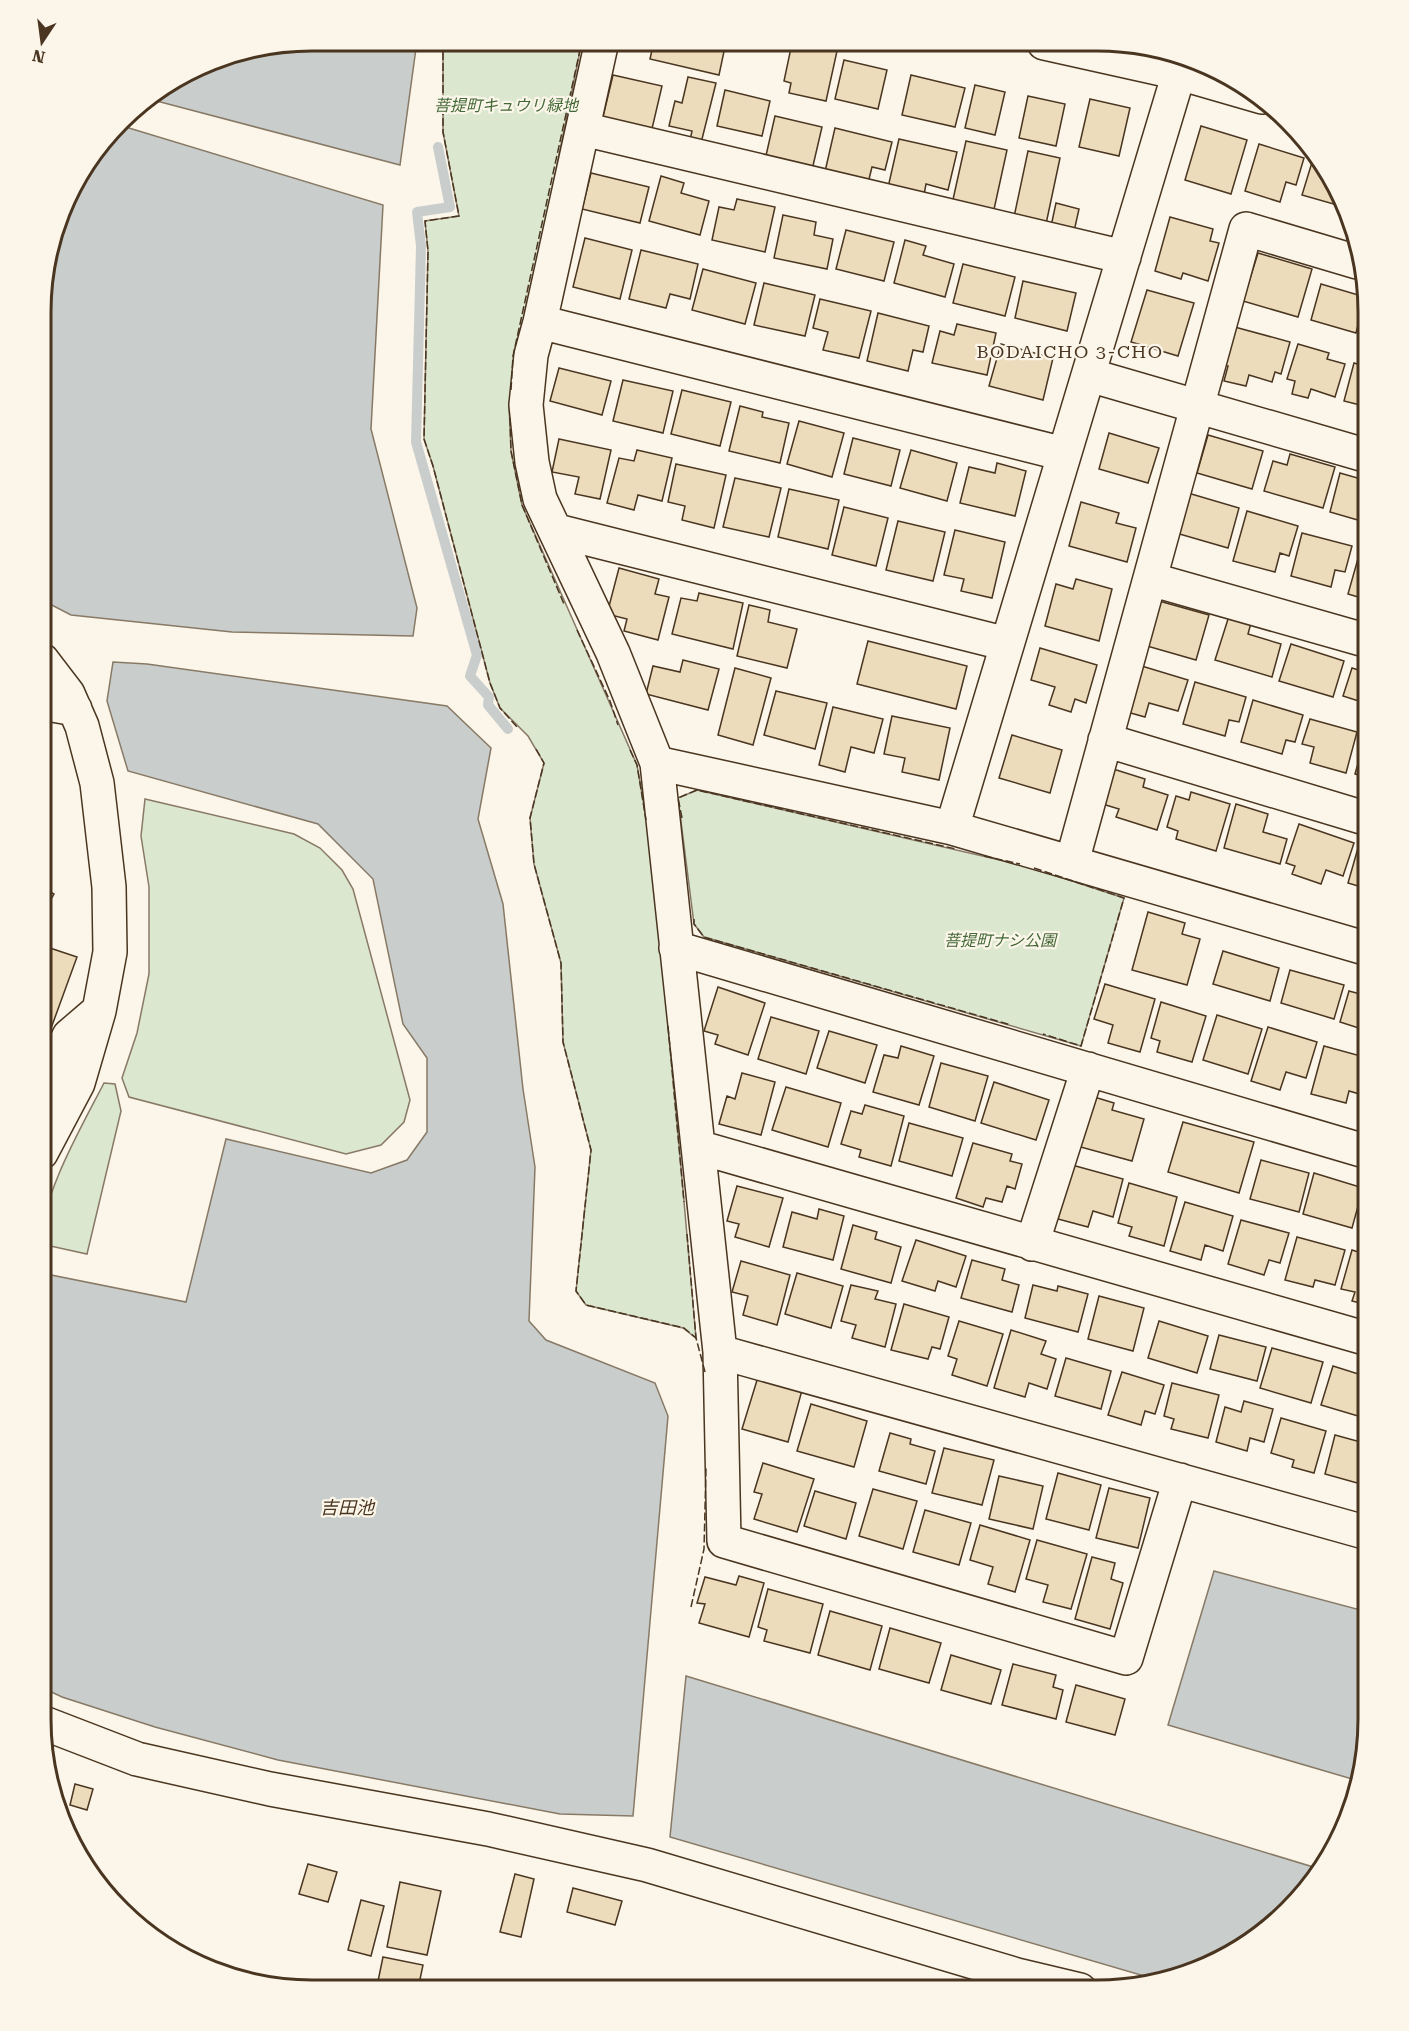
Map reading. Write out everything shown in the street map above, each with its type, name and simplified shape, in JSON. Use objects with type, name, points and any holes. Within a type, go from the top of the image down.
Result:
[{"type":"street","points":[[600,51],[531,355],[527,413],[532,462],[540,499],[613,653],[657,763],[720,1352],[724,1540],[1126,1658],[1180,1480]]},
{"type":"street","points":[[1080,51],[1179,73],[1230,88]]},
{"type":"street","points":[[952,828],[1179,73]]},
{"type":"street","points":[[583,129],[1124,257]]},
{"type":"street","points":[[1072,862],[1246,229],[1353,261]]},
{"type":"street","points":[[540,322],[1064,454]]},
{"type":"street","points":[[1089,375],[1358,453]]},
{"type":"street","points":[[557,531],[1007,644]]},
{"type":"street","points":[[1150,579],[1358,638]]},
{"type":"street","points":[[51,672],[68,694],[75,709],[82,726],[97,783],[109,887],[110,952],[99,1011],[78,1083],[51,1134]]},
{"type":"street","points":[[51,705],[75,709]]},
{"type":"street","points":[[1105,740],[1358,816]]},
{"type":"street","points":[[657,763],[952,828],[1358,946]]},
{"type":"street","points":[[676,948],[1358,1149]]},
{"type":"street","points":[[51,1075],[69,1036],[99,1011]]},
{"type":"street","points":[[1032,1244],[1088,1069]]},
{"type":"street","points":[[698,1147],[1358,1336]]},
{"type":"street","points":[[720,1352],[1358,1530]]},
{"type":"street","points":[[51,1726],[137,1759],[270,1790],[488,1829],[647,1865],[1035,1980]]},
{"type":"green space","name":"菩提町キュウリ緑地","points":[[443,51],[580,51],[509,404],[511,451],[522,505],[637,765],[649,835],[660,928],[696,1338],[683,1328],[586,1305],[576,1291],[591,1150],[563,1042],[561,963],[534,864],[530,818],[544,763],[528,736],[500,708],[490,683],[424,439],[428,251],[425,221],[459,216],[443,132]]},
{"type":"green space","name":"菩提町ナシ公園","points":[[697,790],[1026,866],[1124,898],[1081,1046],[704,937],[694,924],[678,798]]},
{"type":"green space","points":[[145,799],[294,834],[320,848],[342,870],[353,889],[410,1100],[404,1122],[381,1145],[346,1154],[129,1097],[122,1078],[137,1033],[149,974],[149,887],[141,836]]},
{"type":"green space","points":[[104,1083],[115,1084],[121,1111],[87,1254],[51,1246],[51,1196],[74,1140]]},
{"type":"water","points":[[312,51],[416,51],[400,165],[158,101],[212,71],[261,56]]},
{"type":"water","points":[[128,128],[383,205],[371,429],[417,608],[413,636],[232,632],[71,615],[51,605],[53,278],[60,245],[71,212],[86,182],[105,153]]},
{"type":"water","name":"吉田池","points":[[113,662],[147,664],[447,706],[491,748],[478,819],[503,904],[523,1089],[535,1167],[529,1321],[546,1340],[655,1383],[668,1416],[633,1816],[560,1814],[278,1760],[155,1727],[51,1692],[51,1275],[186,1302],[226,1139],[371,1173],[407,1160],[427,1132],[427,1058],[403,1024],[373,879],[318,824],[128,771],[107,701]]},
{"type":"water","points":[[1214,1571],[1358,1609],[1358,1719],[1356,1753],[1351,1779],[1168,1725]]},
{"type":"water","points":[[686,1676],[1312,1867],[1293,1891],[1269,1915],[1242,1936],[1197,1960],[1143,1976],[670,1837]]},
{"type":"building","points":[[652,51],[724,51],[719,75],[650,59]]},
{"type":"building","points":[[790,51],[837,51],[826,101],[789,93],[791,83],[784,81]]},
{"type":"building","points":[[844,60],[887,70],[878,109],[835,99]]},
{"type":"building","points":[[613,75],[662,86],[651,133],[602,121]]},
{"type":"building","points":[[911,75],[965,88],[955,127],[902,115]]},
{"type":"building","points":[[688,77],[716,83],[701,143],[690,140],[692,131],[669,126],[675,101],[682,103]]},
{"type":"building","points":[[975,85],[1005,92],[995,135],[965,128]]},
{"type":"building","points":[[725,90],[770,101],[762,136],[717,126]]},
{"type":"building","points":[[1028,96],[1065,104],[1056,146],[1019,138]]},
{"type":"building","points":[[1090,99],[1130,108],[1119,156],[1079,147]]},
{"type":"building","points":[[775,116],[822,127],[812,170],[765,160]]},
{"type":"building","points":[[1201,126],[1247,140],[1231,194],[1185,180]]},
{"type":"building","points":[[835,128],[892,142],[885,170],[872,167],[867,187],[824,176]]},
{"type":"building","points":[[899,139],[957,152],[948,190],[926,184],[923,200],[887,192]]},
{"type":"building","points":[[966,141],[1007,150],[993,214],[952,204]]},
{"type":"building","points":[[1259,144],[1304,158],[1296,185],[1286,182],[1280,202],[1245,191]]},
{"type":"building","points":[[1028,151],[1060,158],[1046,224],[1014,217]]},
{"type":"building","points":[[1312,164],[1334,204],[1302,195]]},
{"type":"building","points":[[591,173],[649,187],[640,223],[582,209]]},
{"type":"building","points":[[661,176],[684,183],[681,193],[709,201],[700,235],[649,221]]},
{"type":"building","points":[[737,199],[775,207],[765,252],[712,240],[719,207],[734,210]]},
{"type":"building","points":[[1056,203],[1079,209],[1073,236],[1050,231]]},
{"type":"building","points":[[783,215],[816,222],[814,235],[833,239],[827,269],[774,258]]},
{"type":"building","points":[[1170,217],[1213,229],[1210,241],[1219,243],[1208,281],[1183,273],[1181,279],[1155,271]]},
{"type":"building","points":[[846,230],[894,242],[884,281],[836,269]]},
{"type":"building","points":[[585,238],[632,250],[620,299],[573,287]]},
{"type":"building","points":[[905,240],[926,246],[923,255],[954,264],[945,297],[894,283]]},
{"type":"building","points":[[641,250],[698,264],[690,299],[670,294],[666,308],[629,299]]},
{"type":"building","points":[[1258,253],[1312,269],[1298,317],[1243,301]]},
{"type":"building","points":[[963,264],[1015,277],[1005,316],[953,303]]},
{"type":"building","points":[[703,269],[756,283],[745,324],[692,310]]},
{"type":"building","points":[[1023,281],[1076,293],[1067,331],[1015,318]]},
{"type":"building","points":[[764,283],[815,295],[805,336],[754,325]]},
{"type":"building","points":[[1321,284],[1357,295],[1356,333],[1311,320]]},
{"type":"building","points":[[1147,290],[1194,303],[1178,356],[1131,342]]},
{"type":"building","points":[[820,299],[871,311],[859,358],[823,350],[828,332],[813,328]]},
{"type":"building","points":[[878,313],[929,326],[923,352],[913,350],[908,371],[867,361]]},
{"type":"building","points":[[957,324],[996,333],[987,375],[932,363],[940,331],[954,335]]},
{"type":"building","points":[[1231,326],[1290,342],[1281,374],[1275,372],[1272,382],[1249,375],[1246,386],[1224,381],[1228,366],[1220,364]]},
{"type":"building","points":[[1001,344],[1053,358],[1043,400],[989,386]]},
{"type":"building","points":[[1298,344],[1329,353],[1327,359],[1345,364],[1335,397],[1311,389],[1308,398],[1292,394],[1295,381],[1287,379]]},
{"type":"building","points":[[1354,363],[1358,364],[1358,404],[1344,401]]},
{"type":"building","points":[[559,368],[611,381],[602,415],[550,401]]},
{"type":"building","points":[[623,380],[673,391],[663,433],[613,421]]},
{"type":"building","points":[[682,390],[731,402],[720,446],[671,434]]},
{"type":"building","points":[[740,406],[763,412],[762,417],[789,423],[780,463],[729,451]]},
{"type":"building","points":[[799,421],[844,433],[832,477],[787,464]]},
{"type":"building","points":[[1109,433],[1159,448],[1148,483],[1099,469]]},
{"type":"building","points":[[1208,435],[1263,451],[1252,489],[1197,473]]},
{"type":"building","points":[[853,438],[900,450],[891,486],[844,474]]},
{"type":"building","points":[[559,439],[611,450],[600,499],[575,494],[579,477],[552,472]]},
{"type":"building","points":[[637,450],[672,458],[662,501],[638,495],[634,510],[607,503],[619,458],[634,461]]},
{"type":"building","points":[[911,450],[957,463],[947,501],[900,488]]},
{"type":"building","points":[[1290,454],[1335,467],[1323,508],[1264,491],[1273,461],[1287,465]]},
{"type":"building","points":[[997,463],[1026,471],[1015,516],[960,503],[969,467],[995,473]]},
{"type":"building","points":[[676,464],[726,475],[714,528],[682,520],[685,506],[668,502]]},
{"type":"building","points":[[1340,473],[1358,478],[1358,520],[1330,512]]},
{"type":"building","points":[[735,478],[781,488],[769,537],[723,527]]},
{"type":"building","points":[[789,489],[839,500],[828,549],[778,537]]},
{"type":"building","points":[[1188,493],[1239,508],[1228,548],[1176,533]]},
{"type":"building","points":[[1081,502],[1119,513],[1116,523],[1136,528],[1127,562],[1069,546]]},
{"type":"building","points":[[844,507],[888,518],[876,566],[832,555]]},
{"type":"building","points":[[1247,511],[1298,526],[1289,556],[1280,553],[1275,572],[1233,561]]},
{"type":"building","points":[[898,521],[945,532],[933,581],[886,570]]},
{"type":"building","points":[[955,530],[1005,542],[992,598],[961,591],[964,579],[944,575]]},
{"type":"building","points":[[1302,533],[1352,546],[1345,572],[1335,570],[1331,587],[1291,576]]},
{"type":"building","points":[[1358,559],[1358,597],[1348,594]]},
{"type":"building","points":[[619,568],[659,579],[655,594],[669,597],[658,640],[624,631],[627,619],[607,614]]},
{"type":"building","points":[[1076,579],[1112,589],[1099,641],[1045,626],[1056,584],[1073,589]]},
{"type":"building","points":[[699,593],[743,603],[733,649],[672,634],[681,598],[697,601]]},
{"type":"building","points":[[1159,601],[1209,615],[1196,660],[1147,646]]},
{"type":"building","points":[[749,605],[770,610],[768,622],[797,629],[787,668],[737,656]]},
{"type":"building","points":[[1229,616],[1251,623],[1248,634],[1281,644],[1272,677],[1215,660]]},
{"type":"building","points":[[868,641],[967,666],[956,709],[857,684]]},
{"type":"building","points":[[1291,644],[1344,661],[1333,697],[1279,681]]},
{"type":"building","points":[[1040,648],[1097,665],[1086,703],[1075,699],[1071,712],[1049,705],[1055,687],[1031,680]]},
{"type":"building","points":[[683,660],[719,669],[708,710],[646,694],[653,666],[680,672]]},
{"type":"building","points":[[1135,664],[1188,680],[1178,711],[1149,703],[1145,717],[1120,710]]},
{"type":"building","points":[[735,668],[771,678],[753,745],[718,735]]},
{"type":"building","points":[[1352,668],[1358,670],[1358,701],[1343,696]]},
{"type":"building","points":[[1195,682],[1246,697],[1239,722],[1229,720],[1225,736],[1183,724]]},
{"type":"building","points":[[776,691],[827,703],[815,749],[764,735]]},
{"type":"building","points":[[1253,700],[1303,715],[1295,742],[1286,740],[1282,754],[1241,742]]},
{"type":"building","points":[[833,707],[883,719],[874,753],[851,747],[845,772],[819,765]]},
{"type":"building","points":[[892,716],[950,728],[939,780],[902,772],[905,758],[884,754]]},
{"type":"building","points":[[1310,719],[1357,732],[1346,773],[1310,763],[1314,747],[1302,744]]},
{"type":"building","points":[[1012,735],[1062,750],[1050,793],[999,778]]},
{"type":"building","points":[[1110,768],[1145,779],[1143,787],[1168,795],[1157,830],[1116,817],[1119,809],[1099,803]]},
{"type":"building","points":[[1191,792],[1230,804],[1216,851],[1176,839],[1178,831],[1167,827],[1176,796],[1189,800]]},
{"type":"building","points":[[1236,804],[1268,814],[1263,832],[1287,839],[1280,864],[1224,848]]},
{"type":"building","points":[[1299,824],[1354,843],[1343,876],[1326,870],[1321,884],[1292,874],[1295,866],[1286,863]]},
{"type":"building","points":[[1358,848],[1358,886],[1348,883]]},
{"type":"building","points":[[1148,912],[1185,923],[1182,934],[1200,939],[1187,985],[1132,970]]},
{"type":"building","points":[[51,948],[77,957],[51,1028]]},
{"type":"building","points":[[1223,951],[1279,968],[1270,1001],[1213,984]]},
{"type":"building","points":[[1290,970],[1344,985],[1334,1019],[1281,1003]]},
{"type":"building","points":[[1105,984],[1155,999],[1140,1052],[1108,1043],[1113,1025],[1094,1019]]},
{"type":"building","points":[[718,987],[765,1003],[748,1055],[715,1044],[718,1035],[704,1031]]},
{"type":"building","points":[[1349,991],[1358,993],[1358,1028],[1340,1022]]},
{"type":"building","points":[[1161,1002],[1206,1016],[1192,1062],[1157,1052],[1160,1041],[1151,1038]]},
{"type":"building","points":[[1217,1015],[1262,1029],[1248,1074],[1203,1060]]},
{"type":"building","points":[[771,1017],[819,1031],[806,1074],[758,1059]]},
{"type":"building","points":[[1268,1027],[1317,1042],[1306,1078],[1286,1072],[1280,1090],[1251,1081]]},
{"type":"building","points":[[829,1031],[877,1045],[865,1083],[817,1068]]},
{"type":"building","points":[[901,1046],[934,1056],[919,1105],[873,1092],[884,1055],[898,1058]]},
{"type":"building","points":[[1324,1046],[1358,1055],[1358,1094],[1349,1091],[1346,1103],[1311,1094]]},
{"type":"building","points":[[941,1063],[988,1076],[975,1121],[929,1107]]},
{"type":"building","points":[[742,1073],[775,1082],[761,1135],[719,1124],[727,1096],[735,1099]]},
{"type":"building","points":[[994,1082],[1049,1100],[1036,1140],[981,1123]]},
{"type":"building","points":[[786,1087],[841,1103],[828,1147],[772,1130]]},
{"type":"building","points":[[1091,1096],[1114,1103],[1112,1110],[1144,1119],[1132,1161],[1077,1146]]},
{"type":"building","points":[[865,1105],[904,1116],[891,1166],[859,1157],[861,1150],[841,1144],[851,1111],[862,1114]]},
{"type":"building","points":[[1183,1122],[1254,1142],[1239,1193],[1168,1172]]},
{"type":"building","points":[[909,1123],[963,1138],[952,1176],[899,1161]]},
{"type":"building","points":[[973,1143],[1012,1154],[1010,1161],[1022,1164],[1015,1189],[1007,1186],[1002,1202],[986,1198],[983,1207],[956,1198]]},
{"type":"building","points":[[1261,1160],[1309,1173],[1299,1212],[1250,1199]]},
{"type":"building","points":[[1072,1165],[1123,1179],[1113,1217],[1093,1211],[1088,1227],[1058,1219]]},
{"type":"building","points":[[1314,1173],[1358,1186],[1358,1206],[1352,1228],[1303,1214]]},
{"type":"building","points":[[1129,1183],[1177,1197],[1164,1246],[1129,1236],[1132,1227],[1118,1223]]},
{"type":"building","points":[[737,1186],[783,1198],[769,1247],[735,1237],[739,1224],[727,1221]]},
{"type":"building","points":[[1185,1202],[1233,1216],[1223,1251],[1205,1245],[1201,1260],[1170,1251]]},
{"type":"building","points":[[819,1209],[844,1216],[833,1260],[783,1247],[792,1212],[817,1219]]},
{"type":"building","points":[[1241,1220],[1289,1233],[1280,1263],[1269,1260],[1264,1275],[1228,1264]]},
{"type":"building","points":[[853,1225],[877,1232],[875,1239],[901,1247],[891,1283],[841,1269]]},
{"type":"building","points":[[1297,1237],[1345,1250],[1335,1285],[1315,1280],[1313,1287],[1285,1280]]},
{"type":"building","points":[[916,1240],[966,1256],[956,1287],[938,1281],[935,1291],[902,1281]]},
{"type":"building","points":[[1352,1250],[1358,1252],[1358,1302],[1352,1301],[1355,1292],[1341,1289]]},
{"type":"building","points":[[972,1260],[1005,1269],[1002,1280],[1019,1285],[1012,1312],[961,1298]]},
{"type":"building","points":[[741,1261],[790,1275],[777,1325],[743,1315],[748,1296],[732,1292]]},
{"type":"building","points":[[797,1273],[843,1286],[831,1328],[785,1314]]},
{"type":"building","points":[[851,1285],[878,1291],[875,1299],[896,1304],[885,1347],[852,1338],[856,1325],[841,1321]]},
{"type":"building","points":[[1033,1285],[1057,1291],[1058,1286],[1088,1294],[1078,1332],[1025,1318]]},
{"type":"building","points":[[1099,1296],[1144,1308],[1133,1351],[1088,1339]]},
{"type":"building","points":[[904,1304],[949,1317],[940,1349],[932,1347],[928,1359],[891,1350]]},
{"type":"building","points":[[959,1321],[1003,1334],[987,1386],[952,1375],[957,1359],[948,1356]]},
{"type":"building","points":[[1159,1321],[1208,1336],[1197,1373],[1148,1358]]},
{"type":"building","points":[[1011,1330],[1046,1341],[1041,1354],[1056,1359],[1047,1389],[1029,1383],[1025,1397],[994,1388]]},
{"type":"building","points":[[1219,1335],[1266,1347],[1257,1381],[1210,1369]]},
{"type":"building","points":[[1272,1348],[1323,1362],[1311,1403],[1260,1388]]},
{"type":"building","points":[[1066,1358],[1111,1371],[1101,1409],[1055,1396]]},
{"type":"building","points":[[1333,1366],[1358,1374],[1358,1416],[1321,1405]]},
{"type":"building","points":[[1122,1372],[1164,1385],[1155,1414],[1145,1411],[1141,1425],[1108,1415]]},
{"type":"building","points":[[758,1377],[802,1390],[788,1442],[742,1429]]},
{"type":"building","points":[[1172,1383],[1219,1395],[1208,1438],[1171,1429],[1174,1419],[1164,1416]]},
{"type":"building","points":[[1244,1401],[1273,1409],[1264,1442],[1250,1438],[1247,1451],[1216,1442],[1225,1407],[1241,1412]]},
{"type":"building","points":[[811,1404],[867,1421],[854,1467],[797,1451]]},
{"type":"building","points":[[1281,1418],[1326,1431],[1314,1473],[1292,1467],[1294,1460],[1271,1453]]},
{"type":"building","points":[[890,1433],[911,1439],[910,1444],[935,1451],[926,1484],[879,1471]]},
{"type":"building","points":[[1335,1435],[1358,1441],[1358,1483],[1325,1474]]},
{"type":"building","points":[[944,1448],[994,1460],[982,1505],[932,1493]]},
{"type":"building","points":[[763,1463],[814,1479],[797,1532],[754,1519],[762,1494],[754,1492]]},
{"type":"building","points":[[1058,1473],[1101,1485],[1089,1530],[1046,1519]]},
{"type":"building","points":[[999,1476],[1043,1486],[1033,1529],[989,1519]]},
{"type":"building","points":[[1109,1488],[1150,1498],[1138,1548],[1096,1538]]},
{"type":"building","points":[[873,1489],[917,1501],[903,1549],[859,1536]]},
{"type":"building","points":[[815,1491],[856,1503],[846,1539],[804,1526]]},
{"type":"building","points":[[925,1510],[971,1523],[959,1565],[913,1552]]},
{"type":"building","points":[[980,1525],[1030,1540],[1015,1592],[988,1584],[993,1567],[970,1560]]},
{"type":"building","points":[[1037,1540],[1087,1554],[1071,1609],[1043,1602],[1048,1585],[1026,1579]]},
{"type":"building","points":[[1092,1557],[1115,1563],[1111,1579],[1123,1583],[1110,1629],[1075,1619]]},
{"type":"building","points":[[739,1576],[764,1583],[749,1637],[699,1623],[705,1604],[697,1603],[705,1577],[736,1585]]},
{"type":"building","points":[[768,1589],[823,1604],[810,1653],[764,1641],[767,1630],[758,1627]]},
{"type":"building","points":[[830,1611],[882,1626],[870,1670],[818,1655]]},
{"type":"building","points":[[890,1628],[941,1643],[929,1683],[879,1669]]},
{"type":"building","points":[[951,1655],[1001,1670],[991,1704],[941,1690]]},
{"type":"building","points":[[1013,1664],[1056,1675],[1053,1687],[1063,1690],[1056,1719],[1002,1705]]},
{"type":"building","points":[[1076,1685],[1125,1699],[1115,1735],[1066,1722]]},
{"type":"building","points":[[75,1784],[93,1789],[87,1810],[70,1805]]},
{"type":"building","points":[[308,1864],[337,1872],[328,1902],[299,1894]]},
{"type":"building","points":[[515,1874],[534,1879],[521,1937],[500,1932]]},
{"type":"building","points":[[400,1882],[441,1891],[427,1955],[387,1947]]},
{"type":"building","points":[[573,1888],[622,1901],[615,1925],[567,1912]]},
{"type":"building","points":[[361,1900],[384,1906],[371,1956],[348,1950]]},
{"type":"building","points":[[383,1957],[423,1965],[420,1980],[378,1980]]},
{"type":"waterway","points":[[438,147],[450,207],[417,212],[421,246],[416,442],[477,655],[470,676],[489,697],[488,705],[508,729]]},
{"type":"fence","points":[[443,51],[443,132],[459,216],[425,221],[428,251],[424,439],[490,683],[500,708],[517,727]]},
{"type":"fence","points":[[511,390],[513,356],[580,51]]},
{"type":"fence","points":[[510,418],[511,451],[522,505],[564,604]]},
{"type":"fence","points":[[577,630],[610,701],[618,725]]},
{"type":"fence","points":[[536,749],[544,763],[530,818],[534,864],[561,963],[563,1042],[591,1150],[576,1291],[586,1305],[684,1328],[696,1338]]},
{"type":"fence","points":[[630,750],[637,765],[646,820]]},
{"type":"fence","points":[[682,818],[678,798],[697,790],[956,849]]},
{"type":"fence","points":[[984,856],[1020,864]]},
{"type":"fence","points":[[1034,868],[1124,898],[1081,1046],[1043,1034]]},
{"type":"fence","points":[[694,919],[694,924],[704,937],[1011,1025]]},
{"type":"fence","points":[[668,1026],[684,1202]]},
{"type":"fence","points":[[687,1234],[696,1338],[705,1372]]},
{"type":"fence","points":[[691,1607],[704,1549],[706,1468]]},
{"type":"district","name":"BODAICHO 3-CHO","points":[[1070,351]]}]
